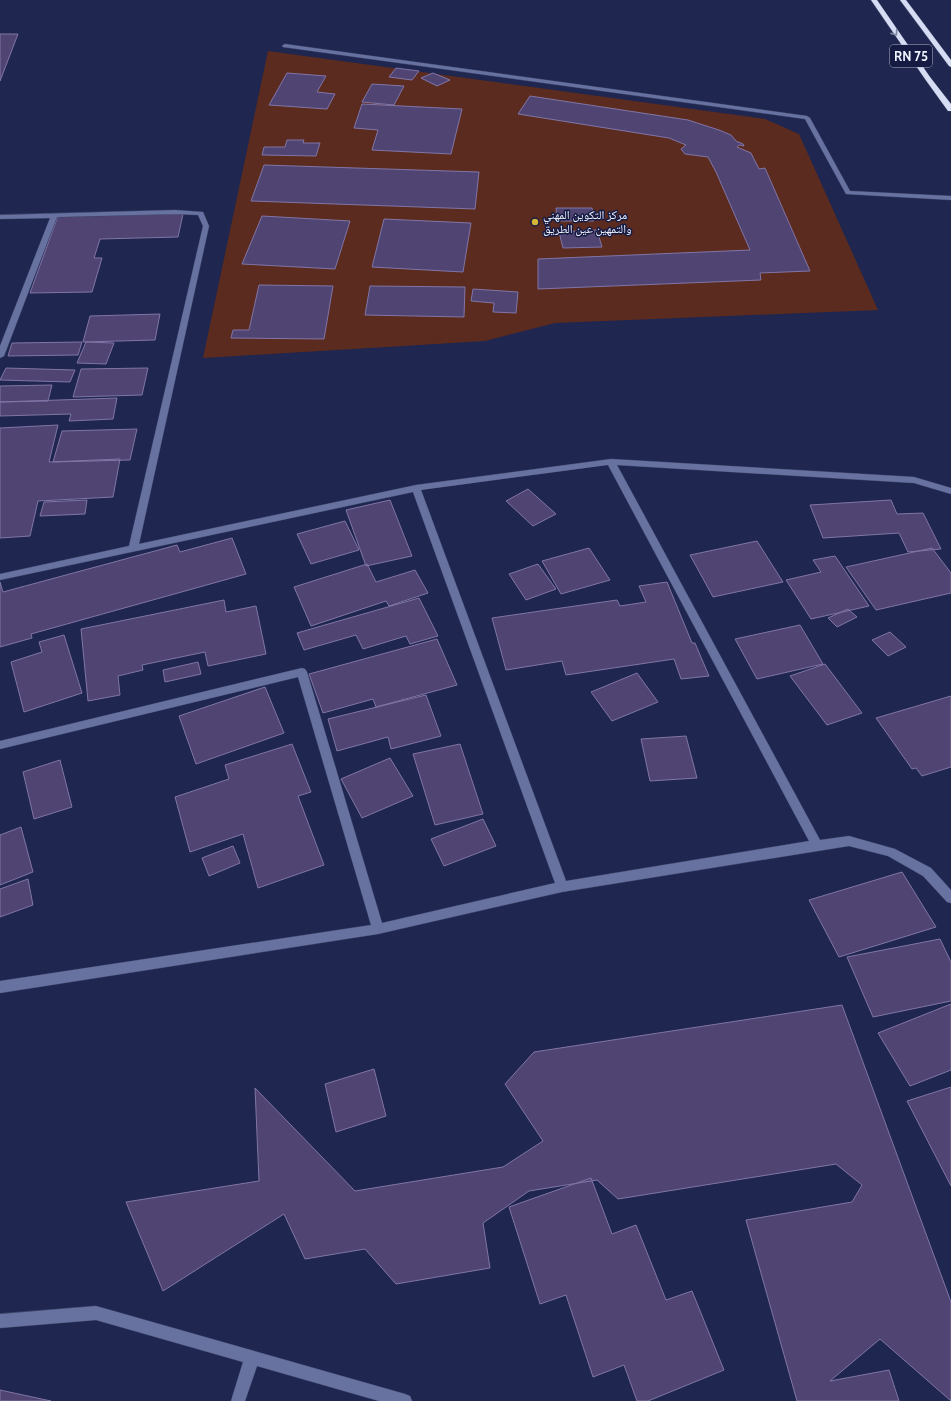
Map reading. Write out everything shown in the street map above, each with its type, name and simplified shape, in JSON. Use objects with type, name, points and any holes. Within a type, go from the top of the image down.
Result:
[{"type":"highway","name":"RN 75","points":[[874,0],[927,78],[951,110]]},
{"type":"highway","name":"RN 75","points":[[903,0],[951,65]]},
{"type":"street","points":[[285,46],[807,118],[848,193],[951,198]]},
{"type":"street","points":[[0,217],[175,212],[201,213],[206,226],[133,549]]},
{"type":"street","points":[[0,356],[54,216]]},
{"type":"street","points":[[0,577],[416,488],[611,462],[914,480],[951,491]]},
{"type":"street","points":[[611,462],[817,845]]},
{"type":"street","points":[[416,488],[562,887]]},
{"type":"street","points":[[0,745],[302,672],[378,929]]},
{"type":"street","points":[[0,987],[378,929],[562,887],[849,841],[891,852],[927,872],[951,898]]},
{"type":"street","points":[[0,1321],[96,1313],[405,1401]]},
{"type":"street","points":[[238,1401],[252,1358]]},
{"type":"shaded area","name":"مركز التكوين المهني والتمهين عين الطريق","points":[[268,51],[765,119],[799,134],[878,310],[555,323],[485,341],[203,358]]},
{"type":"building","points":[[0,34],[18,34],[0,81]]},
{"type":"building","points":[[396,68],[419,71],[412,80],[389,77]]},
{"type":"building","points":[[287,73],[326,76],[317,92],[335,94],[327,109],[269,105]]},
{"type":"building","points":[[433,73],[450,80],[437,86],[421,78]]},
{"type":"building","points":[[372,84],[404,86],[394,105],[362,102]]},
{"type":"building","points":[[530,96],[688,120],[731,135],[736,141],[744,146],[739,145],[737,147],[751,153],[759,169],[765,168],[810,271],[760,273],[761,280],[538,289],[538,259],[750,250],[708,157],[685,154],[681,149],[686,145],[669,138],[518,114]]},
{"type":"building","points":[[362,104],[462,109],[451,154],[372,150],[378,130],[354,128]]},
{"type":"building","points":[[287,140],[304,140],[303,143],[320,143],[316,156],[262,155],[264,147],[285,147]]},
{"type":"building","points":[[264,165],[479,172],[475,209],[251,201]]},
{"type":"building","points":[[556,208],[592,208],[594,221],[557,221]]},
{"type":"building","points":[[183,214],[178,237],[100,239],[94,258],[102,258],[92,292],[30,293],[58,216]]},
{"type":"building","points":[[262,216],[350,221],[335,269],[242,264]]},
{"type":"building","points":[[384,219],[471,223],[463,272],[372,267]]},
{"type":"building","points":[[597,230],[602,247],[563,248],[559,232]]},
{"type":"building","points":[[259,285],[333,286],[324,339],[231,338],[233,330],[249,330]]},
{"type":"building","points":[[370,286],[465,287],[464,317],[365,315]]},
{"type":"building","points":[[473,289],[518,292],[516,313],[493,312],[494,303],[471,301]]},
{"type":"building","points":[[160,314],[155,340],[83,342],[90,316]]},
{"type":"building","points":[[82,342],[78,355],[8,356],[12,343]]},
{"type":"building","points":[[86,342],[114,343],[106,364],[77,363]]},
{"type":"building","points":[[6,368],[75,370],[70,382],[0,380]]},
{"type":"building","points":[[148,368],[142,395],[73,397],[81,369]]},
{"type":"building","points":[[52,385],[48,401],[0,402],[0,386]]},
{"type":"building","points":[[117,398],[113,419],[69,421],[71,414],[0,416],[0,402]]},
{"type":"building","points":[[58,425],[49,462],[120,459],[113,497],[38,501],[30,536],[0,538],[0,428]]},
{"type":"building","points":[[137,429],[130,460],[53,462],[62,431]]},
{"type":"building","points":[[528,489],[556,514],[533,526],[506,501]]},
{"type":"building","points":[[87,500],[85,514],[40,516],[44,502]]},
{"type":"building","points":[[390,500],[412,556],[366,566],[346,510]]},
{"type":"building","points":[[891,500],[897,514],[923,513],[941,549],[908,552],[899,533],[823,538],[810,505]]},
{"type":"building","points":[[345,521],[359,550],[311,564],[297,534]]},
{"type":"building","points":[[232,538],[246,574],[31,634],[32,638],[0,647],[0,582],[3,592],[177,545],[180,552]]},
{"type":"building","points":[[757,541],[783,582],[713,597],[690,555]]},
{"type":"building","points":[[589,548],[610,580],[561,594],[542,561]]},
{"type":"building","points":[[932,548],[951,573],[951,593],[876,610],[846,567]]},
{"type":"building","points":[[835,556],[869,606],[811,619],[786,580],[821,572],[813,560]]},
{"type":"building","points":[[367,564],[376,582],[415,570],[428,593],[389,606],[386,601],[311,626],[294,587]]},
{"type":"building","points":[[538,564],[556,589],[526,600],[509,574]]},
{"type":"building","points":[[667,582],[692,643],[695,643],[709,676],[681,679],[674,659],[566,675],[562,661],[506,670],[492,618],[617,600],[620,606],[646,602],[639,586]]},
{"type":"building","points":[[419,598],[438,636],[410,644],[406,636],[363,649],[356,635],[304,650],[297,633]]},
{"type":"building","points":[[224,600],[226,612],[256,606],[266,654],[208,666],[205,652],[142,665],[143,670],[118,676],[120,695],[88,701],[81,629]]},
{"type":"building","points":[[848,609],[857,617],[837,627],[828,618]]},
{"type":"building","points":[[800,625],[823,664],[757,679],[735,639]]},
{"type":"building","points":[[890,632],[906,647],[888,656],[872,640]]},
{"type":"building","points":[[64,635],[82,693],[24,712],[11,662],[42,652],[39,642]]},
{"type":"building","points":[[437,639],[457,685],[376,707],[373,699],[323,713],[309,674]]},
{"type":"building","points":[[198,662],[201,674],[165,682],[163,670]]},
{"type":"building","points":[[825,664],[862,713],[827,725],[790,676]]},
{"type":"building","points":[[637,673],[658,702],[612,721],[591,692]]},
{"type":"building","points":[[265,687],[284,733],[196,764],[179,716]]},
{"type":"building","points":[[426,695],[441,736],[391,749],[388,737],[337,751],[328,719]]},
{"type":"building","points":[[951,696],[951,767],[922,776],[916,768],[912,769],[876,718]]},
{"type":"building","points":[[686,736],[697,778],[650,781],[641,739]]},
{"type":"building","points":[[292,744],[311,792],[298,796],[324,865],[258,888],[243,834],[190,852],[175,797],[229,779],[225,765]]},
{"type":"building","points":[[460,744],[483,814],[435,825],[413,754]]},
{"type":"building","points":[[390,758],[413,796],[362,818],[341,779]]},
{"type":"building","points":[[60,760],[72,807],[34,819],[23,772]]},
{"type":"building","points":[[483,819],[496,846],[444,866],[431,839]]},
{"type":"building","points":[[21,827],[33,872],[0,885],[0,835]]},
{"type":"building","points":[[233,846],[240,863],[209,876],[202,858]]},
{"type":"building","points":[[902,872],[936,927],[839,957],[809,900]]},
{"type":"building","points":[[28,879],[33,905],[0,917],[0,889]]},
{"type":"building","points":[[940,939],[951,962],[951,1001],[873,1017],[847,957]]},
{"type":"building","points":[[951,1004],[951,1070],[910,1086],[878,1033]]},
{"type":"building","points":[[842,1005],[951,1302],[951,1401],[880,1339],[830,1381],[889,1370],[899,1401],[797,1401],[746,1220],[852,1202],[862,1185],[836,1164],[618,1199],[597,1180],[529,1191],[483,1223],[490,1268],[396,1284],[365,1249],[305,1259],[284,1214],[163,1291],[126,1202],[259,1181],[255,1088],[355,1191],[503,1167],[543,1141],[505,1084],[534,1052]]},
{"type":"building","points":[[374,1069],[386,1116],[336,1132],[325,1084]]},
{"type":"building","points":[[951,1087],[951,1186],[907,1101]]},
{"type":"building","points":[[591,1178],[612,1234],[636,1225],[666,1300],[692,1291],[724,1370],[648,1401],[637,1401],[624,1365],[593,1377],[566,1295],[540,1304],[509,1207]]},
{"type":"building","points":[[0,1390],[51,1401],[0,1401]]},
{"type":"place","name":"مركز التكوين المهني والتمهين عين الطريق","points":[[535,222]]}]
